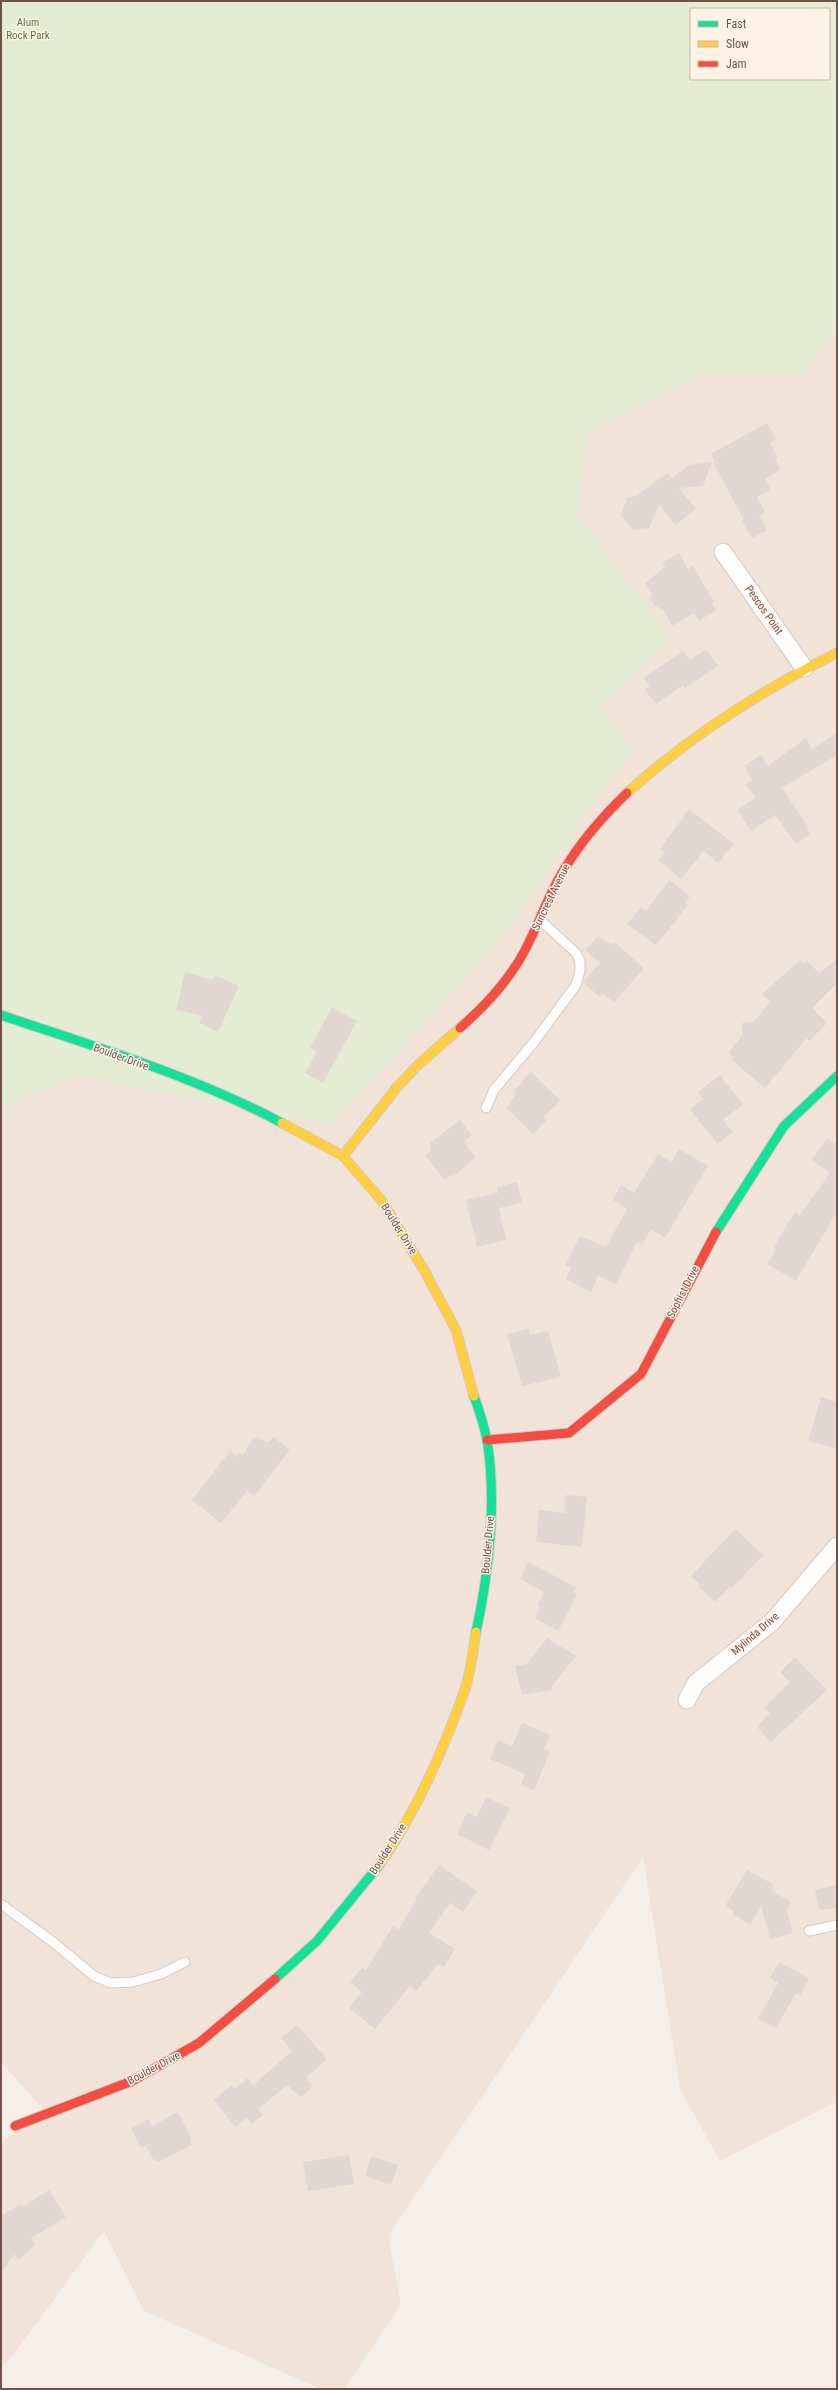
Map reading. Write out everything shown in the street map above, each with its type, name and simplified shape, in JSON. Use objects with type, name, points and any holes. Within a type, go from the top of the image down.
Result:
[{"type":"street","name":"Pescos Point","points":[[723,552],[804,668]]},
{"type":"street","name":"Suncrest Avenue","points":[[343,1156],[381,1105],[419,1065],[469,1022],[506,982],[530,941],[539,919],[570,859],[602,818],[633,787],[679,749],[743,704],[804,668],[837,653]]},
{"type":"street","name":"Boulder Drive","points":[[1,1015],[119,1055],[243,1102],[343,1156],[382,1201],[424,1270],[456,1330],[487,1440],[491,1502],[488,1556],[480,1615],[465,1688],[436,1759],[401,1833],[368,1881],[317,1942],[246,2005],[199,2043],[132,2081],[15,2126]]},
{"type":"street","name":"Sophist Drive","points":[[487,1440],[569,1433],[640,1374],[707,1245],[784,1126],[837,1076]]},
{"type":"street","name":"Mylinda Drive","points":[[687,1700],[696,1683],[772,1622],[837,1546]]},
{"type":"lane","points":[[486,1108],[494,1090],[534,1042],[576,985],[580,971],[580,961],[576,953],[539,919]]},
{"type":"lane","points":[[2,1905],[58,1945],[94,1976],[111,1983],[133,1982],[161,1974],[185,1962]]},
{"type":"lane","points":[[809,1931],[837,1925]]},
{"type":"shaded area","points":[[837,327],[837,2102],[720,2161],[680,2089],[643,1857],[388,2236],[401,2305],[344,2389],[321,2389],[144,2311],[104,2231],[8,2362],[1,2366],[1,2144],[42,2108],[1,2062],[1,1107],[81,1076],[331,1125],[498,943],[632,749],[600,705],[671,639],[577,515],[588,433],[701,375],[802,376]]},
{"type":"green space","name":"Alum Rock Park","points":[[1,1],[837,1],[837,327],[802,376],[701,375],[588,433],[577,515],[671,639],[600,705],[632,749],[498,943],[331,1125],[81,1076],[1,1107]]},
{"type":"building","points":[[767,423],[776,439],[770,443],[778,458],[775,459],[780,470],[765,479],[771,490],[757,497],[765,512],[759,515],[767,530],[752,538],[713,462],[715,462],[711,454]]},
{"type":"building","points":[[712,462],[703,486],[679,488],[696,509],[675,525],[659,505],[649,528],[632,530],[621,515],[627,498],[636,496],[668,473],[672,478],[689,465]]},
{"type":"building","points":[[679,553],[688,569],[693,566],[714,602],[712,603],[716,610],[699,621],[694,613],[672,626],[664,611],[654,605],[649,597],[652,594],[645,583],[665,567],[662,563]]},
{"type":"building","points":[[706,649],[718,666],[685,688],[683,685],[656,704],[645,690],[650,686],[644,678],[683,651],[690,660]]},
{"type":"building","points":[[837,733],[837,755],[782,788],[811,834],[796,844],[775,815],[751,831],[737,810],[755,798],[746,784],[752,780],[744,766],[761,755],[768,766],[806,738],[812,749]]},
{"type":"building","points":[[689,809],[734,844],[718,863],[704,851],[681,879],[658,860],[665,853],[660,849]]},
{"type":"building","points":[[669,880],[690,896],[685,902],[688,905],[656,945],[627,924],[641,907],[646,911]]},
{"type":"building","points":[[598,936],[612,945],[614,942],[644,968],[614,1002],[603,994],[600,997],[583,982],[600,963],[585,950]]},
{"type":"building","points":[[837,959],[837,983],[812,1008],[827,1023],[809,1041],[807,1038],[765,1088],[732,1060],[734,1058],[728,1053],[743,1035],[742,1023],[754,1021],[770,1002],[762,994],[800,960],[804,964],[807,961],[819,973]]},
{"type":"building","points":[[185,972],[213,980],[215,975],[239,986],[218,1032],[199,1023],[202,1016],[176,1010]]},
{"type":"building","points":[[332,1007],[357,1021],[323,1083],[305,1073],[317,1052],[310,1048]]},
{"type":"building","points":[[531,1072],[560,1100],[544,1117],[547,1120],[533,1134],[506,1108],[516,1094],[514,1091]]},
{"type":"building","points":[[720,1075],[743,1104],[723,1120],[733,1132],[717,1144],[690,1109],[703,1099],[698,1092]]},
{"type":"building","points":[[460,1120],[472,1135],[464,1142],[476,1158],[452,1177],[451,1175],[445,1180],[425,1155],[430,1151],[430,1143]]},
{"type":"building","points":[[827,1138],[837,1144],[837,1212],[796,1281],[767,1264],[776,1249],[773,1248],[795,1212],[800,1215],[830,1173],[812,1160]]},
{"type":"building","points":[[679,1149],[708,1166],[665,1238],[651,1229],[642,1245],[637,1242],[616,1284],[598,1276],[591,1292],[566,1279],[571,1268],[565,1265],[580,1236],[606,1247],[627,1209],[613,1200],[621,1185],[634,1193],[658,1154],[672,1162]]},
{"type":"building","points":[[517,1182],[522,1203],[499,1208],[506,1240],[477,1247],[466,1200],[498,1193],[497,1187]]},
{"type":"building","points":[[528,1329],[530,1335],[548,1331],[561,1377],[522,1386],[507,1334]]},
{"type":"building","points":[[821,1397],[837,1402],[837,1449],[808,1441]]},
{"type":"building","points":[[258,1437],[268,1443],[273,1437],[290,1450],[254,1496],[247,1491],[221,1523],[192,1500],[230,1451],[237,1457],[240,1453],[243,1455],[253,1438]]},
{"type":"building","points":[[566,1495],[587,1497],[582,1547],[536,1542],[539,1510],[565,1513]]},
{"type":"building","points":[[735,1529],[763,1555],[733,1587],[729,1587],[715,1602],[698,1586],[700,1584],[691,1576]]},
{"type":"building","points":[[528,1562],[576,1587],[574,1592],[577,1594],[558,1631],[535,1618],[540,1607],[537,1606],[544,1592],[520,1579]]},
{"type":"building","points":[[547,1638],[576,1656],[552,1686],[552,1690],[522,1695],[515,1666],[527,1664]]},
{"type":"building","points":[[795,1657],[827,1690],[771,1742],[757,1727],[770,1713],[764,1708],[790,1682],[780,1672]]},
{"type":"building","points":[[522,1723],[550,1735],[544,1749],[550,1752],[534,1790],[521,1785],[525,1774],[490,1759],[498,1740],[512,1746]]},
{"type":"building","points":[[486,1797],[510,1808],[489,1850],[457,1834],[467,1812],[477,1817]]},
{"type":"building","points":[[439,1865],[477,1891],[463,1912],[450,1903],[429,1933],[455,1949],[444,1967],[438,1964],[416,1991],[410,1986],[375,2029],[349,2008],[362,1992],[350,1982],[363,1967],[366,1970],[393,1926],[398,1930],[417,1899],[415,1898]]},
{"type":"building","points":[[747,1870],[774,1885],[771,1890],[791,1902],[787,1910],[793,1933],[770,1939],[761,1906],[750,1925],[733,1914],[734,1911],[725,1906]]},
{"type":"building","points":[[837,1885],[837,1908],[819,1910],[815,1890]]},
{"type":"building","points":[[779,1962],[809,1978],[800,1996],[796,1993],[776,2028],[758,2019],[778,1983],[770,1978]]},
{"type":"building","points":[[297,2025],[327,2059],[306,2078],[313,2086],[301,2097],[287,2085],[258,2109],[263,2115],[252,2124],[247,2118],[235,2127],[214,2100],[232,2085],[235,2088],[248,2078],[253,2085],[292,2051],[281,2038]]},
{"type":"building","points":[[178,2112],[192,2140],[190,2141],[192,2145],[158,2162],[156,2159],[154,2161],[146,2146],[141,2148],[131,2128],[149,2119],[152,2126]]},
{"type":"building","points":[[349,2155],[354,2184],[308,2191],[303,2162]]},
{"type":"building","points":[[372,2156],[398,2165],[391,2185],[365,2176]]},
{"type":"building","points":[[49,2190],[66,2217],[31,2238],[36,2244],[19,2260],[14,2254],[1,2274],[1,2216],[20,2204],[22,2207]]},
{"type":"traffic: fast","points":[[1,1015],[144,1063],[249,1106],[282,1123]]},
{"type":"traffic: fast","points":[[716,1232],[784,1126],[837,1076]]},
{"type":"traffic: fast","points":[[474,1396],[487,1440],[491,1487],[488,1561],[485,1586],[476,1632]]},
{"type":"traffic: fast","points":[[275,1979],[317,1941],[380,1864]]},
{"type":"traffic: slow","points":[[627,793],[701,733],[781,683],[837,653]]},
{"type":"traffic: slow","points":[[343,1156],[398,1086],[419,1064],[460,1028]]},
{"type":"traffic: slow","points":[[282,1123],[343,1156],[382,1201],[424,1270],[456,1330],[474,1396]]},
{"type":"traffic: slow","points":[[380,1864],[406,1823],[417,1802],[448,1734],[467,1682],[472,1661],[476,1632]]},
{"type":"traffic: jam","points":[[460,1028],[487,1002],[511,973],[524,952],[552,892],[569,862],[592,831],[627,793]]},
{"type":"traffic: jam","points":[[487,1440],[569,1433],[641,1374],[716,1232]]},
{"type":"traffic: jam","points":[[15,2126],[132,2081],[199,2043],[275,1979]]}]
